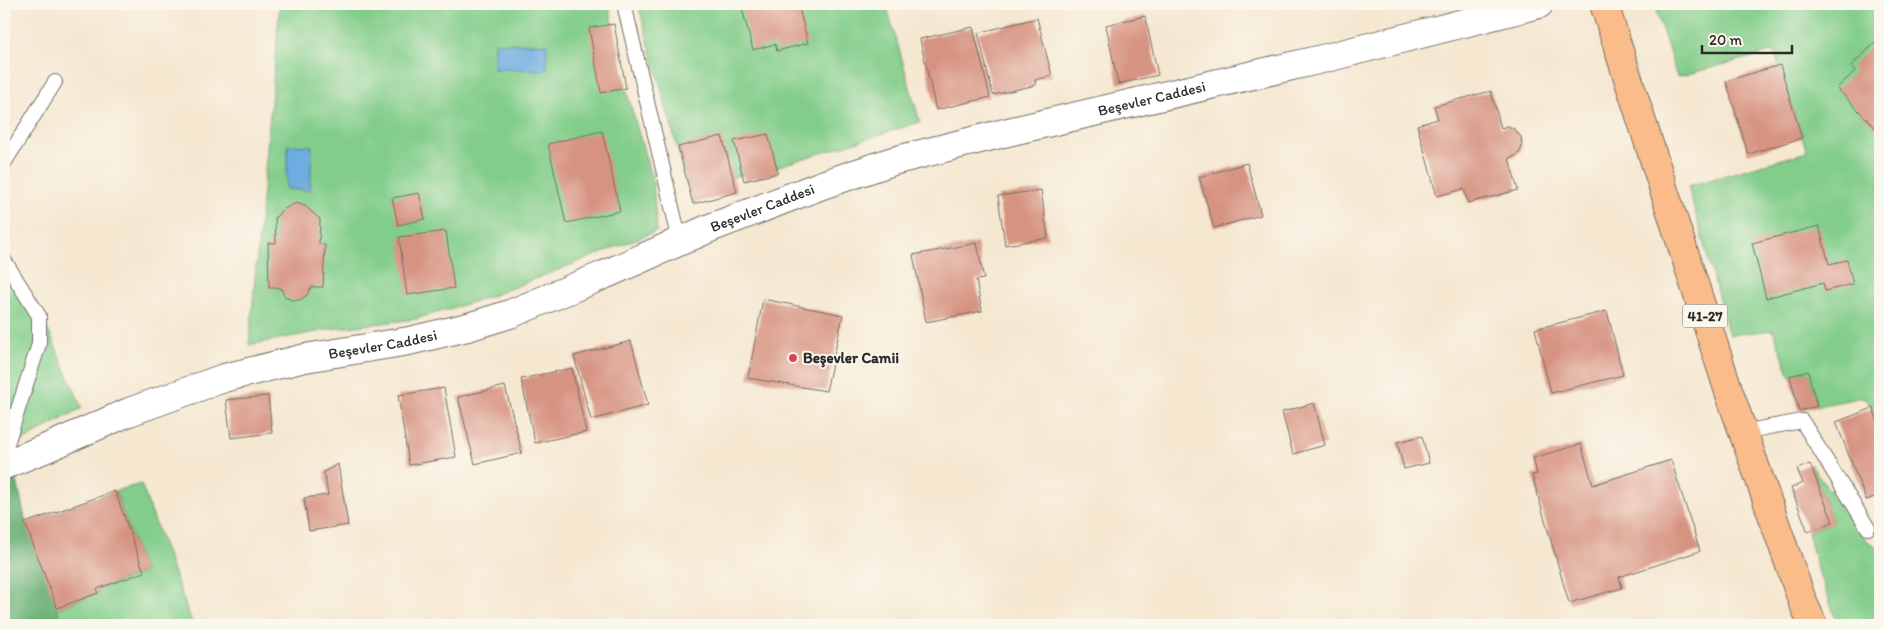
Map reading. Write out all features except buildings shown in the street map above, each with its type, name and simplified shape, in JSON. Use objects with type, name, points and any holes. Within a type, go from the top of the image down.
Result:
[{"type":"main road","name":"41-27","points":[[1604,4],[1743,432],[1805,613],[1813,625]]},
{"type":"street","name":"Beşevler Caddesi","points":[[4,465],[129,412],[224,378],[305,358],[409,341],[468,327],[510,314],[680,241],[822,185],[893,161],[1008,132],[1322,59],[1539,4]]},
{"type":"lane","points":[[624,4],[680,241]]},
{"type":"lane","points":[[4,163],[55,82]]},
{"type":"lane","points":[[4,260],[39,316],[39,344],[4,453]]},
{"type":"lane","points":[[1743,432],[1802,421],[1868,528]]},
{"type":"green space","points":[[280,4],[609,4],[626,88],[653,184],[657,231],[489,297],[416,319],[331,329],[249,345]]},
{"type":"green space","points":[[638,4],[886,4],[920,122],[776,167],[688,187]]},
{"type":"green space","points":[[1654,4],[1880,4],[1880,427],[1873,408],[1864,397],[1817,406],[1808,372],[1790,376],[1773,330],[1729,335],[1688,186],[1807,152],[1774,51],[1677,77]]},
{"type":"green space","points":[[4,260],[50,334],[82,408],[17,444],[4,449]]},
{"type":"green space","points":[[1810,464],[1866,540],[1880,548],[1880,625],[1838,625],[1815,562],[1808,532],[1833,522]]},
{"type":"green space","points":[[16,476],[26,523],[115,491],[144,572],[97,589],[98,593],[57,608],[61,625],[11,625],[4,596],[4,482]]},
{"type":"green space","points":[[141,484],[193,625],[61,625],[57,608],[97,593],[97,589],[144,572],[115,491]]},
{"type":"water","points":[[494,43],[547,44],[547,70],[494,69]]},
{"type":"water","points":[[288,145],[312,146],[310,190],[286,189]]},
{"type":"place","name":"Beşevler Camii","points":[[793,358]]}]
